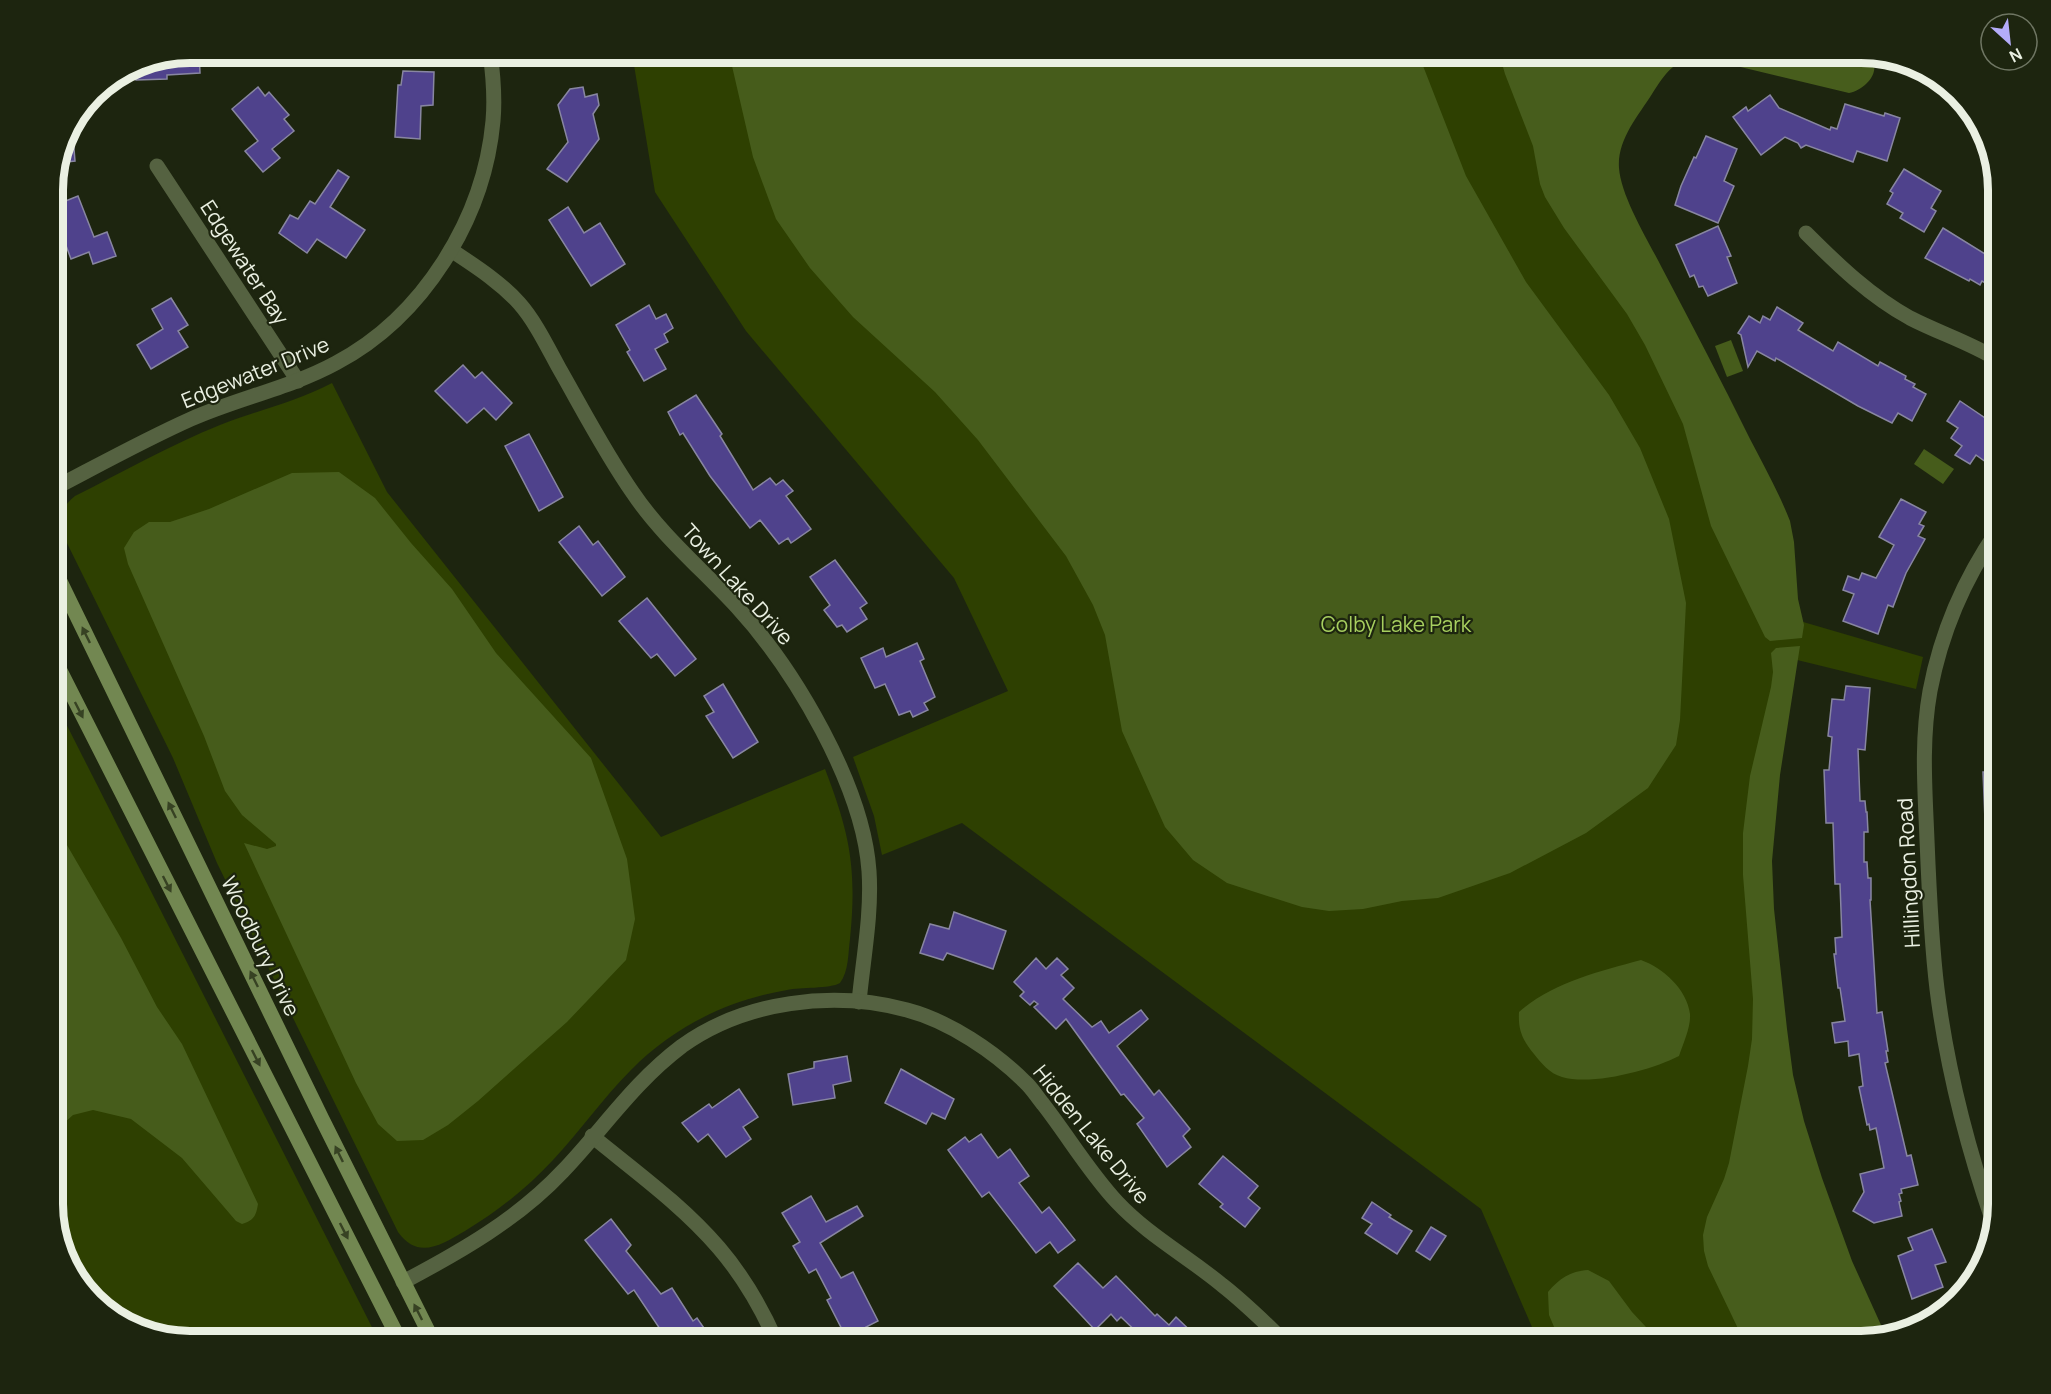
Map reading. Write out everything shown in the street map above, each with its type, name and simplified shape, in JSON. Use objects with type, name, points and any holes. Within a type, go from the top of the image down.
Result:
[{"type":"main road","name":"Woodbury Drive","points":[[63,587],[428,1331]]},
{"type":"main road","points":[[63,677],[394,1331]]},
{"type":"street","name":"Edgewater Drive","points":[[63,484],[192,418],[298,381],[336,363],[375,339],[408,309],[451,250],[469,213],[484,170],[494,120],[492,63]]},
{"type":"street","name":"Edgewater Bay","points":[[157,166],[298,381]]},
{"type":"street","points":[[1806,233],[1845,272],[1890,306],[1988,355]]},
{"type":"street","name":"Town Lake Drive","points":[[451,250],[496,280],[520,303],[612,463],[636,498],[663,532],[766,640],[791,677],[822,732],[850,791],[862,831],[868,870],[868,912],[859,1002]]},
{"type":"street","name":"Hillingdon Road","points":[[1988,546],[1975,566],[1946,631],[1930,691],[1924,758],[1930,904],[1939,1008],[1949,1067],[1963,1126],[1988,1206]]},
{"type":"street","name":"Hidden Lake Drive","points":[[403,1282],[463,1250],[537,1196],[563,1171],[623,1099],[651,1071],[684,1045],[719,1025],[753,1012],[815,1000],[859,1002],[908,1010],[953,1029],[992,1054],[1026,1083],[1116,1201],[1143,1227],[1221,1283],[1274,1331]]},
{"type":"street","points":[[592,1136],[680,1208],[720,1249],[748,1288],[771,1331]]},
{"type":"green space","name":"Colby Lake Park","points":[[634,63],[1654,63],[1600,161],[1793,619],[1923,657],[1916,689],[1789,658],[1763,858],[1788,1083],[1859,1331],[1534,1331],[1481,1209],[962,823],[882,855],[874,816],[853,757],[1008,691],[954,578],[746,331],[655,192]]},
{"type":"green space","points":[[332,383],[387,492],[661,837],[825,769],[850,852],[852,914],[847,967],[840,983],[787,990],[744,1001],[723,1008],[683,1028],[631,1070],[553,1160],[522,1189],[465,1231],[439,1245],[430,1247],[414,1246],[398,1232],[217,863],[173,758],[63,533],[63,512],[75,496],[201,433]]},
{"type":"green space","points":[[63,718],[374,1331],[190,1331],[157,1327],[119,1310],[100,1294],[80,1268],[67,1237],[63,1212]]},
{"type":"shaded area","points":[[731,63],[1422,63],[1466,176],[1526,282],[1609,395],[1640,448],[1669,519],[1686,603],[1680,720],[1676,745],[1648,788],[1586,833],[1510,873],[1438,898],[1402,901],[1363,909],[1329,911],[1302,907],[1227,883],[1193,860],[1165,827],[1122,731],[1105,635],[1093,605],[1066,556],[978,440],[935,392],[853,317],[810,268],[776,219],[753,157]]},
{"type":"shaded area","points":[[1502,63],[1679,63],[1666,74],[1625,138],[1619,158],[1621,180],[1636,219],[1707,354],[1790,521],[1794,542],[1798,599],[1804,625],[1802,638],[1770,641],[1765,637],[1711,526],[1683,424],[1645,345],[1627,314],[1564,228],[1545,197],[1540,184],[1533,146]]},
{"type":"shaded area","points":[[1724,63],[1873,64],[1873,75],[1869,81],[1856,91],[1849,93]]},
{"type":"shaded area","points":[[1731,340],[1743,371],[1727,377],[1715,346]]},
{"type":"shaded area","points":[[1924,449],[1954,469],[1943,484],[1914,464]]},
{"type":"shaded area","points":[[339,472],[375,498],[452,589],[496,653],[591,758],[627,859],[635,919],[626,960],[567,1022],[478,1101],[448,1125],[423,1140],[397,1141],[378,1124],[356,1083],[244,843],[267,849],[276,844],[242,815],[225,791],[204,736],[128,564],[124,548],[134,532],[149,522],[170,522],[209,509],[292,473]]},
{"type":"shaded area","points":[[1800,646],[1780,775],[1772,861],[1774,909],[1793,1075],[1804,1121],[1822,1178],[1852,1261],[1883,1329],[1878,1330],[1739,1331],[1708,1266],[1704,1251],[1703,1235],[1707,1217],[1729,1163],[1752,1039],[1753,999],[1743,875],[1743,833],[1750,776],[1771,687],[1773,672],[1771,653],[1776,648]]},
{"type":"shaded area","points":[[63,838],[121,938],[157,1007],[182,1044],[258,1204],[254,1217],[242,1224],[236,1221],[182,1158],[131,1119],[93,1110],[73,1115],[63,1124]]},
{"type":"shaded area","points":[[1641,960],[1658,968],[1673,981],[1688,1005],[1689,1024],[1679,1056],[1638,1071],[1605,1078],[1562,1077],[1546,1068],[1524,1039],[1519,1024],[1519,1012],[1546,993],[1577,979]]},
{"type":"shaded area","points":[[1588,1270],[1609,1281],[1650,1331],[1556,1331],[1549,1315],[1548,1292],[1556,1283],[1576,1272]]},
{"type":"building","points":[[200,63],[200,73],[167,75],[167,79],[136,80],[136,75],[157,67]]},
{"type":"building","points":[[403,71],[434,72],[433,105],[421,106],[420,139],[395,137],[398,85],[401,85]]},
{"type":"building","points":[[258,87],[265,96],[269,92],[289,115],[284,119],[294,131],[272,149],[280,158],[263,172],[245,151],[258,141],[232,109]]},
{"type":"building","points":[[583,87],[585,97],[597,94],[599,105],[593,114],[599,139],[567,182],[547,169],[568,142],[558,105],[570,89]]},
{"type":"building","points":[[1770,95],[1779,108],[1830,130],[1831,127],[1837,129],[1845,104],[1884,116],[1885,113],[1900,118],[1887,161],[1857,151],[1853,162],[1806,145],[1801,148],[1798,143],[1785,137],[1761,155],[1733,117],[1746,107],[1748,111]]},
{"type":"building","points":[[1706,136],[1737,149],[1724,181],[1734,186],[1718,223],[1675,205],[1694,157],[1696,158]]},
{"type":"building","points":[[73,140],[75,161],[66,162]]},
{"type":"building","points":[[1904,169],[1941,191],[1931,208],[1936,211],[1924,232],[1900,218],[1903,213],[1887,204],[1893,193],[1890,191]]},
{"type":"building","points":[[338,170],[349,177],[330,207],[365,230],[346,258],[317,239],[307,253],[279,233],[290,215],[298,219],[310,201],[315,204]]},
{"type":"building","points":[[78,196],[94,237],[107,232],[116,256],[93,264],[89,252],[71,259],[63,237],[63,202]]},
{"type":"building","points":[[568,207],[584,233],[600,223],[625,264],[591,286],[549,220]]},
{"type":"building","points":[[1718,226],[1731,256],[1727,257],[1737,283],[1708,296],[1703,286],[1699,287],[1694,275],[1690,277],[1676,245]]},
{"type":"building","points":[[1943,228],[1988,256],[1988,284],[1982,281],[1980,285],[1970,279],[1969,281],[1925,258]]},
{"type":"building","points":[[171,298],[188,325],[178,331],[188,347],[151,369],[137,345],[163,329],[152,309]]},
{"type":"building","points":[[649,305],[656,319],[666,314],[673,328],[664,334],[668,342],[655,349],[666,369],[644,381],[627,352],[630,350],[616,325]]},
{"type":"building","points":[[1777,307],[1803,323],[1798,330],[1833,351],[1838,342],[1878,366],[1880,362],[1906,376],[1905,379],[1915,384],[1913,387],[1926,394],[1912,421],[1898,413],[1892,423],[1776,358],[1775,361],[1757,351],[1748,367],[1741,335],[1738,333],[1749,316],[1760,323],[1763,316],[1770,320]]},
{"type":"building","points":[[463,365],[475,378],[482,372],[512,403],[496,420],[484,408],[467,423],[435,391]]},
{"type":"building","points":[[696,395],[722,434],[720,436],[753,490],[770,478],[776,485],[783,480],[793,491],[786,496],[811,529],[791,543],[788,538],[779,544],[760,520],[750,528],[710,476],[683,433],[680,435],[668,412]]},
{"type":"building","points":[[1960,401],[1988,420],[1986,423],[1988,424],[1988,464],[1976,455],[1970,464],[1955,455],[1962,446],[1951,438],[1958,428],[1947,421]]},
{"type":"building","points":[[529,434],[563,497],[539,511],[505,446]]},
{"type":"building","points":[[1901,499],[1926,512],[1919,524],[1924,526],[1918,536],[1925,539],[1906,573],[1893,607],[1888,605],[1878,634],[1843,621],[1854,594],[1843,590],[1848,576],[1859,580],[1862,573],[1876,578],[1894,545],[1879,537]]},
{"type":"building","points":[[579,526],[593,545],[598,541],[625,577],[602,596],[559,542]]},
{"type":"building","points":[[835,560],[867,603],[860,608],[867,619],[847,632],[842,625],[837,627],[824,610],[830,605],[810,577]]},
{"type":"building","points":[[647,598],[696,659],[675,676],[657,654],[651,658],[619,621]]},
{"type":"building","points":[[917,643],[924,659],[920,661],[935,697],[924,703],[928,710],[913,717],[910,711],[899,715],[885,684],[875,688],[861,658],[883,648],[886,657]]},
{"type":"building","points":[[723,684],[758,742],[733,758],[706,716],[714,712],[704,696]]},
{"type":"building","points":[[1846,686],[1870,688],[1865,750],[1858,749],[1860,801],[1865,801],[1867,812],[1868,832],[1864,832],[1864,862],[1867,862],[1868,878],[1871,878],[1870,900],[1877,1013],[1882,1012],[1888,1051],[1886,1051],[1888,1062],[1885,1063],[1907,1156],[1911,1155],[1918,1185],[1901,1189],[1902,1193],[1899,1194],[1901,1201],[1899,1202],[1902,1216],[1874,1223],[1853,1211],[1864,1192],[1860,1174],[1884,1168],[1876,1128],[1870,1130],[1869,1124],[1867,1125],[1859,1087],[1863,1086],[1859,1054],[1849,1056],[1848,1041],[1835,1043],[1832,1023],[1845,1021],[1834,954],[1836,954],[1835,938],[1842,937],[1840,884],[1835,884],[1833,823],[1826,823],[1824,770],[1829,770],[1832,737],[1828,736],[1832,699],[1844,700]]},
{"type":"building","points":[[1983,772],[1988,772],[1988,820],[1985,820]]},
{"type":"building","points":[[954,912],[1006,931],[993,969],[947,953],[943,960],[920,953],[930,924],[949,929]]},
{"type":"building","points":[[1036,958],[1046,969],[1057,958],[1068,969],[1061,975],[1074,988],[1063,999],[1092,1027],[1101,1021],[1109,1033],[1141,1010],[1148,1019],[1117,1046],[1154,1095],[1159,1090],[1190,1129],[1183,1136],[1191,1147],[1167,1167],[1137,1124],[1144,1118],[1124,1094],[1121,1095],[1066,1019],[1056,1029],[1034,1007],[1038,1004],[1034,1001],[1030,1005],[1020,996],[1024,992],[1014,982]]},
{"type":"building","points":[[847,1056],[851,1081],[833,1085],[835,1098],[793,1105],[788,1074],[814,1068],[814,1062]]},
{"type":"building","points":[[901,1069],[954,1099],[945,1119],[932,1113],[926,1124],[885,1103]]},
{"type":"building","points":[[739,1089],[758,1117],[743,1127],[751,1139],[726,1157],[708,1134],[698,1142],[682,1123],[709,1104],[712,1108]]},
{"type":"building","points":[[981,1134],[998,1158],[1010,1149],[1029,1176],[1019,1183],[1042,1213],[1049,1207],[1075,1240],[1058,1253],[1050,1242],[1036,1253],[989,1192],[982,1197],[948,1150],[965,1137],[969,1142]]},
{"type":"building","points":[[1223,1156],[1258,1186],[1248,1198],[1260,1208],[1245,1227],[1220,1207],[1223,1204],[1199,1184]]},
{"type":"building","points":[[811,1196],[826,1222],[857,1206],[863,1216],[820,1243],[841,1278],[853,1272],[878,1321],[866,1327],[869,1331],[843,1331],[827,1300],[831,1298],[816,1269],[809,1273],[793,1246],[800,1242],[782,1213]]},
{"type":"building","points":[[1372,1202],[1391,1215],[1389,1217],[1412,1231],[1397,1254],[1365,1233],[1372,1224],[1362,1218]]},
{"type":"building","points":[[611,1219],[631,1245],[626,1251],[661,1294],[672,1288],[693,1321],[697,1318],[706,1331],[661,1331],[634,1290],[628,1294],[585,1240]]},
{"type":"building","points":[[1431,1227],[1446,1236],[1430,1260],[1416,1251]]},
{"type":"building","points":[[1932,1229],[1946,1262],[1935,1265],[1943,1287],[1912,1299],[1898,1256],[1913,1250],[1908,1238]]},
{"type":"building","points":[[1078,1263],[1103,1288],[1116,1276],[1155,1316],[1157,1314],[1169,1325],[1176,1317],[1191,1331],[1136,1331],[1121,1317],[1117,1321],[1111,1314],[1095,1330],[1054,1286]]}]
